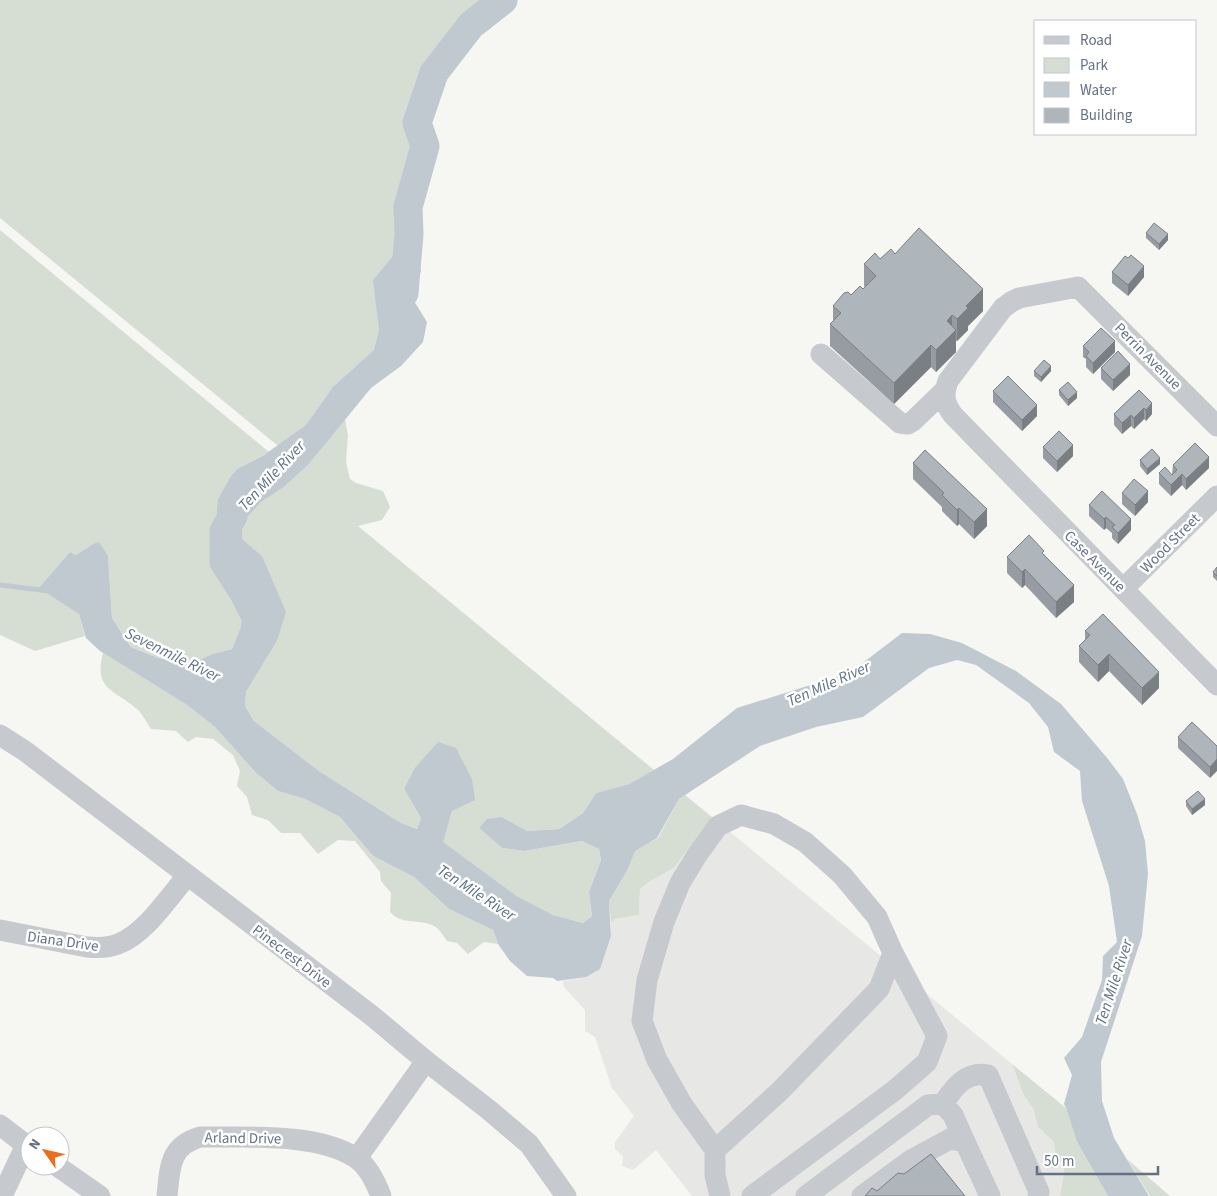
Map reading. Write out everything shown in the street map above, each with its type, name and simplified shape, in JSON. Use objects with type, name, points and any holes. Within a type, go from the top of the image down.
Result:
[{"type":"street","name":"Perrin Avenue","points":[[944,391],[948,381],[1003,308],[1019,298],[1078,287],[1217,426]]},
{"type":"street","points":[[821,354],[900,423],[908,424],[913,421],[944,391]]},
{"type":"street","name":"Case Avenue","points":[[944,391],[946,405],[952,416],[1217,685]]},
{"type":"street","name":"Wood Street","points":[[1123,589],[1217,496]]},
{"type":"street","name":"Pinecrest Drive","points":[[0,735],[25,751],[371,1015],[489,1110],[529,1144],[566,1196]]},
{"type":"street","points":[[720,1196],[715,1176],[714,1150],[682,1104],[658,1060],[642,1021],[647,980],[664,922],[680,883],[696,856],[718,826],[741,815],[774,824],[805,842],[842,876],[877,917],[893,953],[937,1036],[927,1062],[895,1090],[752,1196]]},
{"type":"street","name":"Diana Drive","points":[[0,930],[87,947],[101,948],[118,944],[132,936],[147,923],[187,876]]},
{"type":"street","points":[[714,1150],[779,1092],[879,989],[893,953]]},
{"type":"street","points":[[357,1158],[426,1061]]},
{"type":"street","points":[[943,1104],[955,1086],[978,1073],[988,1075],[1028,1164],[1038,1196]]},
{"type":"street","points":[[943,1104],[953,1115],[990,1196]]},
{"type":"street","points":[[806,1196],[928,1105],[943,1104]]},
{"type":"street","points":[[0,1125],[20,1140]]},
{"type":"street","name":"Arland Drive","points":[[167,1196],[170,1166],[176,1151],[189,1140],[200,1137],[296,1140],[317,1142],[336,1148],[357,1158],[372,1177],[381,1196]]},
{"type":"street","points":[[862,1196],[911,1160],[950,1139],[965,1142]]},
{"type":"street","points":[[2,1196],[20,1161]]},
{"type":"street","points":[[70,1175],[100,1196]]},
{"type":"shaded area","points":[[712,817],[1012,1064],[1024,1096],[1033,1108],[1038,1127],[1054,1142],[1056,1158],[1064,1166],[1065,1177],[1061,1186],[1060,1196],[692,1196],[656,1150],[633,1170],[622,1166],[623,1157],[615,1149],[615,1142],[634,1116],[612,1088],[595,1037],[585,1031],[585,1010],[564,987],[563,981],[586,977],[611,936],[611,923],[615,919],[639,915],[640,889],[674,868]]},
{"type":"green space","points":[[0,0],[503,0],[471,25],[434,73],[417,123],[425,146],[408,207],[407,277],[400,320],[288,454],[0,218]]},
{"type":"green space","points":[[0,230],[269,452],[237,469],[231,476],[215,534],[238,586],[244,612],[232,649],[212,654],[191,664],[158,658],[131,647],[112,618],[108,556],[93,544],[76,555],[70,552],[79,614],[85,636],[35,651],[0,635]]},
{"type":"green space","points":[[345,419],[348,435],[346,462],[350,479],[356,483],[383,491],[390,507],[382,520],[358,526],[654,770],[629,784],[596,793],[583,813],[559,829],[527,831],[502,817],[479,828],[502,848],[524,851],[582,841],[599,849],[601,860],[589,892],[592,916],[583,923],[553,915],[517,896],[442,842],[452,811],[414,769],[404,789],[421,818],[417,829],[401,823],[319,771],[254,721],[245,706],[246,692],[277,641],[242,539],[242,523],[261,502],[284,487],[308,465]]},
{"type":"green space","points":[[103,653],[187,705],[215,727],[256,773],[278,791],[305,799],[340,817],[373,856],[414,877],[449,909],[493,930],[498,944],[484,942],[468,954],[457,943],[447,941],[438,929],[431,925],[395,917],[390,912],[391,893],[381,881],[380,872],[355,841],[338,840],[318,854],[300,833],[281,833],[268,820],[252,815],[247,797],[237,786],[240,771],[233,755],[213,739],[196,737],[188,742],[176,731],[151,729],[138,710],[114,693],[104,682],[101,675]]},
{"type":"green space","points":[[685,795],[712,817],[674,868],[640,889],[639,915],[615,919],[611,923],[609,901],[627,871],[635,850],[658,838],[679,799]]},
{"type":"green space","points":[[1012,1064],[1066,1108],[1077,1142],[1108,1196],[1060,1196],[1064,1166],[1056,1158],[1054,1142],[1038,1127],[1033,1108],[1024,1096]]},
{"type":"green space","points":[[1127,1159],[1170,1196],[1150,1196]]},
{"type":"water","points":[[398,250],[408,254],[421,270],[414,301],[427,322],[423,342],[401,366],[371,388],[308,465],[284,487],[261,502],[242,523],[242,539],[262,556],[286,612],[277,641],[246,692],[245,706],[254,721],[319,771],[401,823],[417,829],[421,818],[404,789],[414,769],[438,742],[456,748],[472,779],[475,800],[452,811],[443,842],[517,896],[553,915],[583,923],[592,916],[589,892],[601,860],[599,849],[582,841],[524,851],[502,848],[479,828],[487,819],[502,817],[527,831],[559,829],[583,813],[596,793],[629,784],[673,759],[737,708],[836,677],[860,665],[902,633],[930,634],[962,643],[1016,671],[1061,704],[1108,759],[1123,779],[1145,841],[1148,874],[1142,936],[1101,1062],[1102,1101],[1114,1138],[1149,1196],[1108,1196],[1077,1142],[1064,1104],[1072,1075],[1064,1058],[1082,1037],[1102,980],[1103,956],[1117,942],[1109,886],[1082,801],[1080,771],[1054,752],[1048,727],[1029,703],[976,665],[957,660],[929,668],[863,717],[816,727],[760,746],[679,799],[657,838],[635,851],[627,871],[609,901],[611,936],[600,969],[586,977],[557,981],[553,978],[527,976],[510,961],[498,944],[493,930],[449,909],[414,877],[373,856],[340,817],[305,799],[278,791],[256,773],[215,727],[187,705],[100,651],[86,638],[79,614],[39,588],[70,552],[76,555],[99,542],[108,556],[112,618],[131,647],[158,658],[191,664],[212,654],[232,649],[244,612],[238,586],[215,534],[218,499],[237,469],[264,455],[306,425],[333,387],[374,350],[379,330],[373,280]]},
{"type":"building","points":[[1154,223],[1168,234],[1159,244],[1146,233]]},
{"type":"building","points":[[919,228],[983,289],[966,306],[968,308],[957,319],[952,315],[947,321],[956,330],[936,350],[931,345],[894,383],[830,324],[841,313],[833,306],[844,293],[848,292],[851,295],[860,286],[863,289],[876,276],[864,264],[875,253],[880,259],[891,249],[895,254]]},
{"type":"building","points":[[1131,255],[1144,266],[1128,285],[1112,272],[1125,256],[1128,258]]},
{"type":"building","points":[[1101,328],[1115,341],[1093,363],[1086,356],[1089,352],[1083,346]]},
{"type":"building","points":[[1118,351],[1130,364],[1113,380],[1101,368]]},
{"type":"building","points":[[1044,360],[1051,366],[1041,377],[1034,371]]},
{"type":"building","points":[[1008,376],[1037,405],[1022,420],[993,391]]},
{"type":"building","points":[[1068,382],[1077,392],[1068,400],[1059,390]]},
{"type":"building","points":[[1139,390],[1152,403],[1146,410],[1144,408],[1134,418],[1131,415],[1122,423],[1114,414]]},
{"type":"building","points":[[1059,431],[1073,445],[1057,461],[1043,447]]},
{"type":"building","points":[[1195,443],[1209,457],[1186,479],[1182,474],[1171,485],[1159,473],[1165,467],[1172,475],[1177,470],[1173,465]]},
{"type":"building","points":[[1152,449],[1160,458],[1147,469],[1140,460]]},
{"type":"building","points":[[925,450],[987,509],[974,522],[959,508],[957,510],[942,495],[944,493],[913,463]]},
{"type":"building","points":[[1134,479],[1148,491],[1135,505],[1122,493]]},
{"type":"building","points":[[1102,491],[1131,519],[1118,533],[1112,527],[1115,525],[1106,517],[1104,519],[1089,505]]},
{"type":"building","points":[[1029,535],[1044,551],[1042,553],[1074,585],[1056,602],[1025,569],[1022,572],[1007,557]]},
{"type":"building","points":[[1217,567],[1217,576],[1213,572]]},
{"type":"building","points":[[1103,614],[1159,672],[1142,688],[1109,654],[1098,665],[1079,646],[1090,635],[1085,631]]},
{"type":"building","points":[[1192,722],[1217,746],[1217,759],[1210,767],[1178,737]]},
{"type":"building","points":[[1198,791],[1205,799],[1192,809],[1186,801]]},
{"type":"building","points":[[931,1154],[965,1196],[865,1196],[872,1188],[877,1191],[898,1173],[904,1174]]},
{"type":"waterway","name":"Ten Mile River","points":[[404,293],[409,234],[408,207],[425,146],[417,123],[434,73],[471,25],[503,0]]},
{"type":"waterway","name":"Ten Mile River","points":[[233,516],[224,531],[224,562],[244,593],[255,615]]},
{"type":"waterway","name":"Sevenmile River","points":[[0,585],[49,591]]}]
